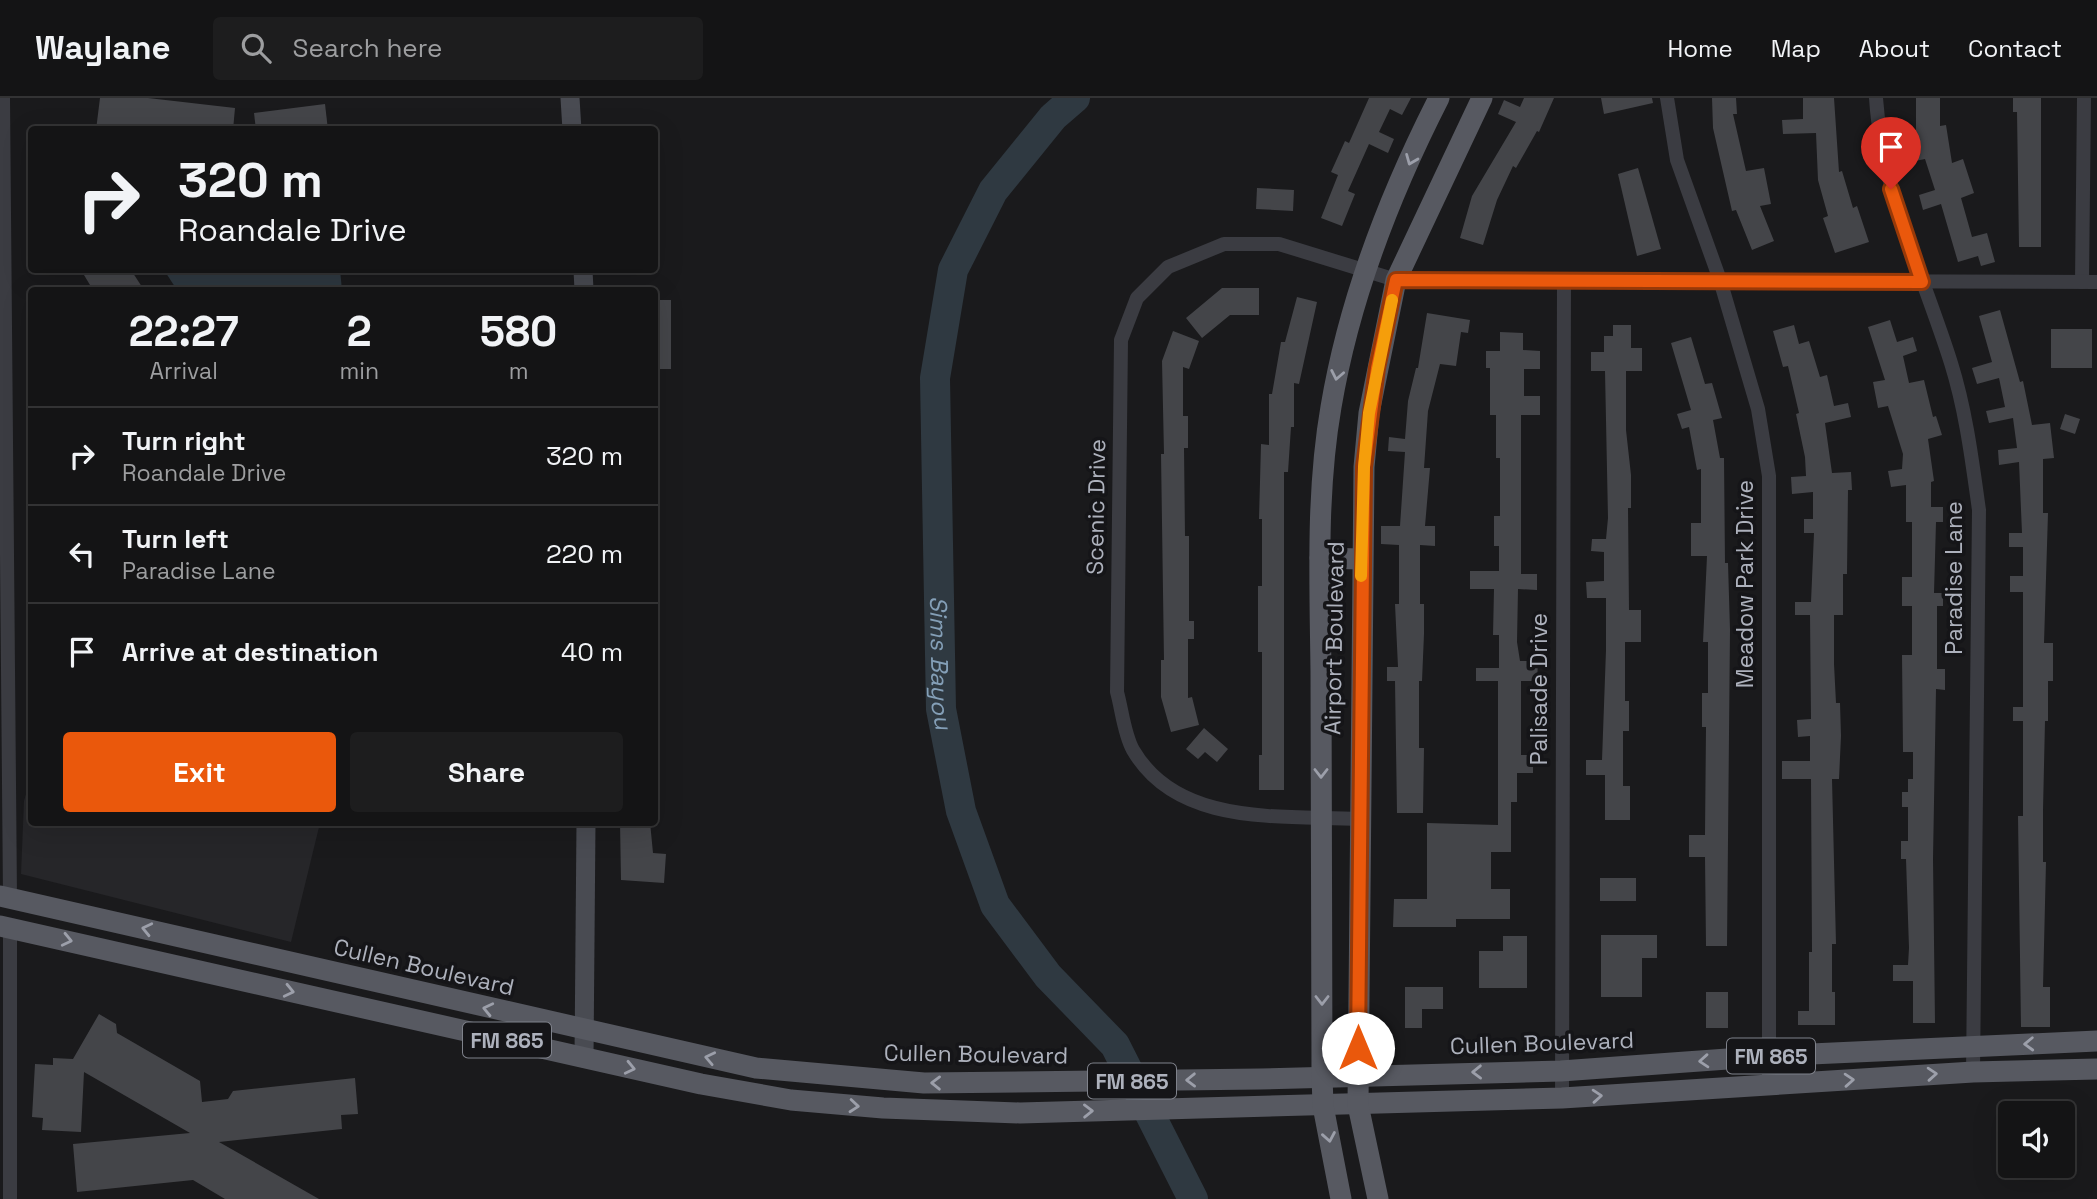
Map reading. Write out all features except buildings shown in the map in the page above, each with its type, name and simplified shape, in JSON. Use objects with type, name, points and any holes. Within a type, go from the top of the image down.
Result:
[{"type":"main road","name":"Airport Boulevard","points":[[1341,1199],[1323,1106],[1322,1074],[1320,558],[1330,410],[1340,359],[1366,271],[1423,130],[1439,98]]},
{"type":"main road","name":"Airport Boulevard","points":[[1378,1199],[1358,1105],[1357,1075],[1361,559],[1369,413],[1396,280],[1482,98]]},
{"type":"main road","points":[[1320,558],[1361,559]]},
{"type":"main road","name":"Cullen Boulevard","points":[[5,897],[584,1031],[756,1068],[848,1077],[1004,1083],[1260,1079],[1322,1074],[1561,1071],[1769,1056],[2097,1041]]},
{"type":"main road","name":"FM 865","points":[[5,927],[584,1058],[792,1100],[883,1108],[1020,1113],[1276,1108],[1562,1098],[1973,1072],[2097,1069]]},
{"type":"main road","points":[[154,960],[177,952],[243,965],[251,954]]},
{"type":"main road","points":[[407,1018],[413,992]]},
{"type":"main road","points":[[971,1083],[972,1111]]},
{"type":"street","points":[[3,98],[5,897]]},
{"type":"street","points":[[570,98],[572,126]]},
{"type":"street","name":"Meadow Park Drive","points":[[1667,98],[1677,160],[1720,281],[1758,409],[1769,476],[1769,1085]]},
{"type":"street","name":"Paradise Lane","points":[[1876,98],[1884,166],[1954,376],[1969,435],[1979,510],[1973,1072]]},
{"type":"street","points":[[2082,282],[2084,98]]},
{"type":"street","name":"Scenic Drive","points":[[1359,819],[1225,812],[1174,795],[1148,772],[1131,747],[1117,692],[1121,340],[1137,298],[1168,267],[1224,244],[1279,244],[1396,280],[2097,282]]},
{"type":"street","name":"Palisade Drive","points":[[1562,1098],[1564,280]]},
{"type":"street","points":[[584,1058],[586,826]]},
{"type":"street","points":[[5,927],[10,1199]]},
{"type":"shaded area","points":[[166,273],[340,273],[342,287],[175,287]]},
{"type":"shaded area","points":[[28,787],[28,826],[319,826],[291,942],[21,874],[24,801]]},
{"type":"waterway","name":"Sims Bayou","points":[[1075,98],[1053,117],[993,191],[953,270],[935,378],[941,709],[961,811],[995,905],[1048,976],[1115,1045],[1193,1199]]},
{"type":"slow traffic","points":[[1361,576],[1364,467],[1369,413],[1392,300]]},
{"type":"route","points":[[1358,1048],[1364,467],[1369,413],[1396,280],[1922,282],[1891,189]]}]
